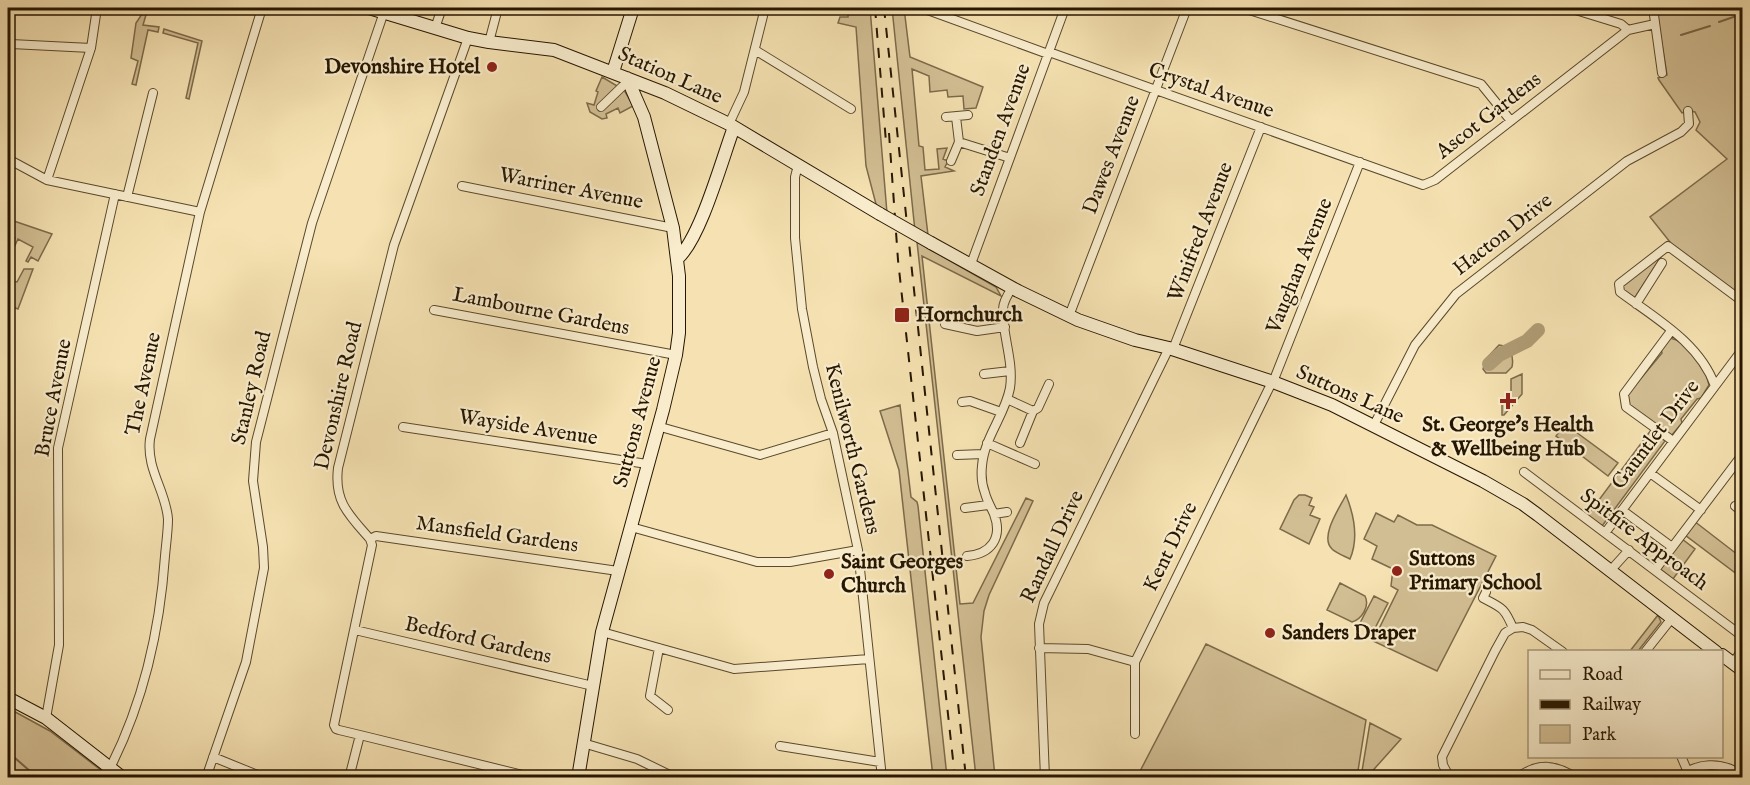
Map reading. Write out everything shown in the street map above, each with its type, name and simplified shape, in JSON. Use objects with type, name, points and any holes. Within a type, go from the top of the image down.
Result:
[{"type":"street","points":[[47,180],[92,48],[97,8]]},
{"type":"street","name":"The Avenue","points":[[110,768],[124,741],[141,692],[162,596],[168,519],[151,466],[149,449],[200,212],[262,8]]},
{"type":"street","name":"Station Lane","points":[[369,8],[468,38],[554,50],[613,72],[627,80],[666,93],[732,125],[931,243]]},
{"type":"street","points":[[435,28],[442,8]]},
{"type":"street","points":[[489,42],[498,8]]},
{"type":"street","points":[[613,72],[633,8]]},
{"type":"street","points":[[678,258],[686,250],[695,233],[744,92],[765,8]]},
{"type":"street","name":"Crystal Avenue","points":[[922,8],[1360,162]]},
{"type":"street","name":"Standen Avenue","points":[[971,264],[1065,8]]},
{"type":"street","name":"Dawes Avenue","points":[[1069,316],[1187,8]]},
{"type":"street","points":[[1243,8],[1481,84],[1511,121]]},
{"type":"street","points":[[1569,8],[1621,24],[1628,30],[1655,24]]},
{"type":"street","points":[[1653,8],[1662,73]]},
{"type":"street","name":"Stanley Road","points":[[206,777],[246,662],[264,568],[253,481],[258,431],[312,223],[384,11]]},
{"type":"street","name":"Ascot Gardens","points":[[1360,162],[1427,185],[1628,30]]},
{"type":"street","name":"Devonshire Road","points":[[370,540],[340,501],[337,490],[338,468],[394,245],[468,38]]},
{"type":"street","points":[[8,55],[11,44],[92,48]]},
{"type":"street","points":[[755,50],[851,109]]},
{"type":"street","name":"Station Lane","points":[[601,107],[627,80]]},
{"type":"street","name":"Suttons Avenue","points":[[578,777],[602,632],[676,355],[681,303],[673,228],[644,117],[627,80]]},
{"type":"street","points":[[127,197],[153,93]]},
{"type":"street","name":"Hacton Drive","points":[[1374,425],[1415,345],[1456,294],[1627,161],[1681,132],[1689,124],[1688,111]]},
{"type":"street","points":[[946,117],[969,115]]},
{"type":"street","points":[[951,161],[959,142],[956,117]]},
{"type":"street","name":"Winifred Avenue","points":[[1171,348],[1261,127]]},
{"type":"street","points":[[959,142],[1010,158]]},
{"type":"street","points":[[8,159],[47,180],[200,212]]},
{"type":"street","name":"Vaughan Avenue","points":[[1272,382],[1360,162]]},
{"type":"street","name":"Kenilworth Gardens","points":[[798,165],[795,177],[794,227],[801,309],[819,390],[833,433],[858,550],[882,777]]},
{"type":"street","name":"Warriner Avenue","points":[[462,186],[673,228]]},
{"type":"street","name":"Bruce Avenue","points":[[46,718],[59,645],[58,448],[115,194]]},
{"type":"street","name":"Suttons Lane","points":[[931,243],[1012,288],[1069,316],[1272,382],[1332,405],[1374,425],[1523,504],[1715,650]]},
{"type":"street","points":[[1715,386],[1695,350],[1620,292],[1619,284],[1668,246],[1743,301]]},
{"type":"street","points":[[1635,304],[1662,263]]},
{"type":"street","points":[[967,556],[983,553],[994,543],[996,533],[994,514],[988,505],[982,478],[983,454],[1010,388],[1003,308],[1012,288]]},
{"type":"street","name":"Lambourne Gardens","points":[[434,310],[676,355]]},
{"type":"street","points":[[945,324],[977,331],[1005,327]]},
{"type":"street","points":[[1671,331],[1624,394],[1624,401],[1626,407],[1673,441]]},
{"type":"street","name":"Randall Drive","points":[[1045,777],[1039,648],[1039,624],[1044,603],[1171,348]]},
{"type":"street","name":"Gauntlet Drive","points":[[1605,532],[1715,386],[1739,363],[1743,350]]},
{"type":"street","points":[[984,374],[1010,371]]},
{"type":"street","name":"Kent Drive","points":[[1135,734],[1135,662],[1272,382]]},
{"type":"street","points":[[1020,443],[1033,411],[1038,408],[1049,384]]},
{"type":"street","points":[[1007,399],[1033,411]]},
{"type":"street","points":[[962,402],[970,401],[1001,412]]},
{"type":"street","points":[[657,426],[760,455],[833,433]]},
{"type":"street","name":"Wayside Avenue","points":[[403,427],[647,464]]},
{"type":"street","points":[[987,443],[1035,464]]},
{"type":"street","points":[[957,455],[983,454]]},
{"type":"street","points":[[1655,570],[1739,465],[1743,455]]},
{"type":"street","name":"Spitfire Approach","points":[[1524,472],[1743,636]]},
{"type":"street","points":[[1650,472],[1701,510]]},
{"type":"street","points":[[965,508],[988,505]]},
{"type":"street","points":[[1622,510],[1672,547]]},
{"type":"street","points":[[994,514],[1006,512]]},
{"type":"street","points":[[631,527],[757,562],[790,562],[858,550]]},
{"type":"street","name":"Mansfield Gardens","points":[[370,540],[376,536],[618,571]]},
{"type":"street","points":[[370,540],[372,552],[334,725],[339,730],[535,777]]},
{"type":"street","points":[[1610,571],[1629,550]]},
{"type":"street","points":[[1486,592],[1483,598],[1506,612],[1513,628]]},
{"type":"street","points":[[1647,650],[1672,618]]},
{"type":"street","points":[[1450,777],[1443,765],[1442,757],[1501,639],[1513,628],[1523,627],[1532,630],[1562,650]]},
{"type":"street","name":"Bedford Gardens","points":[[356,630],[593,686]]},
{"type":"street","points":[[602,632],[734,669],[869,659]]},
{"type":"street","points":[[659,648],[650,696],[668,710]]},
{"type":"street","points":[[1039,648],[1088,649],[1135,662]]},
{"type":"street","points":[[1723,656],[1738,667],[1743,650]]},
{"type":"street","points":[[8,698],[46,718],[123,777]]},
{"type":"street","points":[[349,777],[360,735]]},
{"type":"street","points":[[583,743],[636,759],[676,777]]},
{"type":"street","points":[[780,746],[880,762]]},
{"type":"street","points":[[213,757],[265,777]]},
{"type":"street","points":[[1682,758],[1687,770]]},
{"type":"street","points":[[1678,777],[1696,766],[1712,765],[1743,775]]},
{"type":"street","points":[[1517,777],[1531,768],[1544,766],[1573,776]]},
{"type":"street","points":[[1723,777],[1727,768]]},
{"type":"green space","points":[[148,8],[143,25],[159,27],[158,32],[148,30],[136,85],[132,84],[138,61],[131,58],[136,23]]},
{"type":"green space","points":[[870,8],[887,213],[877,208],[866,166],[856,27],[838,23],[840,17],[848,17],[848,9]]},
{"type":"green space","points":[[892,8],[904,8],[910,57],[983,87],[976,108],[964,109],[963,96],[948,97],[947,90],[930,92],[929,76],[912,69],[919,146],[923,147],[925,170],[939,169],[937,149],[947,148],[943,159],[948,161],[945,167],[954,171],[921,176],[928,235],[915,231]]},
{"type":"green space","points":[[1656,8],[1742,8],[1742,298],[1670,244],[1650,217],[1727,159],[1696,130],[1700,122],[1695,112],[1682,113],[1658,78],[1667,75]]},
{"type":"green space","points":[[164,29],[202,41],[189,99],[186,98],[198,43],[163,33]]},
{"type":"green space","points":[[602,77],[624,90],[633,106],[620,113],[618,108],[606,114],[607,118],[602,119],[590,112],[587,103],[594,105],[598,92],[596,91]]},
{"type":"green space","points":[[8,219],[52,234],[38,261],[31,257],[28,262],[26,261],[33,247],[18,239],[11,254],[8,252],[15,238],[8,234]]},
{"type":"green space","points":[[917,242],[996,287],[1001,296],[922,256],[960,604],[973,603],[1026,498],[1033,501],[989,595],[984,611],[981,637],[995,777],[976,777]]},
{"type":"green space","points":[[1663,254],[1634,299],[1623,291],[1622,286]]},
{"type":"green space","points":[[24,269],[33,269],[18,309],[8,305],[8,291],[13,281],[17,282]]},
{"type":"green space","points":[[1670,338],[1684,344],[1696,356],[1709,385],[1701,398],[1697,399],[1681,419],[1682,423],[1671,436],[1629,405],[1627,395],[1662,353],[1661,349]]},
{"type":"green space","points":[[1499,345],[1506,347],[1511,353],[1512,367],[1506,373],[1486,373],[1483,369],[1486,359]]},
{"type":"green space","points":[[1522,374],[1522,394],[1502,415],[1502,399],[1511,393],[1511,379]]},
{"type":"green space","points":[[900,405],[911,497],[918,506],[947,777],[933,777],[899,470],[880,411]]},
{"type":"green space","points":[[1565,424],[1618,463],[1608,476],[1556,436]]},
{"type":"green space","points":[[1651,430],[1665,441],[1602,526],[1587,516]]},
{"type":"green space","points":[[1299,495],[1312,498],[1309,505],[1314,507],[1310,515],[1320,519],[1309,544],[1280,529],[1294,500]]},
{"type":"green space","points":[[1346,495],[1355,535],[1350,559],[1332,549],[1328,537],[1332,522]]},
{"type":"green space","points":[[1376,513],[1394,522],[1398,515],[1417,525],[1432,525],[1496,556],[1437,671],[1373,641],[1398,590],[1391,586],[1393,569],[1372,559],[1377,546],[1364,539]]},
{"type":"green space","points":[[1694,521],[1742,558],[1742,578],[1685,535]]},
{"type":"green space","points":[[1682,539],[1695,549],[1673,579],[1660,569]]},
{"type":"green space","points":[[1340,583],[1365,596],[1364,612],[1352,622],[1327,610]]},
{"type":"green space","points":[[1374,596],[1388,603],[1373,632],[1359,625]]},
{"type":"green space","points":[[1658,615],[1661,622],[1639,650],[1631,650]]},
{"type":"green space","points":[[1206,644],[1366,720],[1357,777],[1137,777]]},
{"type":"green space","points":[[8,708],[50,731],[110,777],[8,777]]},
{"type":"green space","points":[[1370,723],[1401,739],[1367,777],[1361,777]]},
{"type":"waterway","points":[[1738,8],[1742,12]]},
{"type":"waterway","points":[[1719,22],[1742,14]]},
{"type":"waterway","points":[[1681,35],[1710,26]]},
{"type":"waterway","points":[[1489,364],[1499,355],[1527,341],[1538,330]]},
{"type":"waterway","points":[[8,752],[38,778]]},
{"type":"railway","points":[[875,8],[886,142]]},
{"type":"railway","points":[[884,8],[966,778]]},
{"type":"railway","points":[[889,133],[898,260],[955,778]]},
{"type":"place","name":"Devonshire Hotel","points":[[492,67]]},
{"type":"place","name":"Hornchurch","points":[[902,315]]},
{"type":"place","name":"St. George's Health & Wellbeing Hub","points":[[1508,401]]},
{"type":"place","name":"Suttons Primary School","points":[[1397,571]]},
{"type":"place","name":"Saint Georges Church","points":[[829,574]]},
{"type":"place","name":"Sanders Draper","points":[[1270,633]]}]
